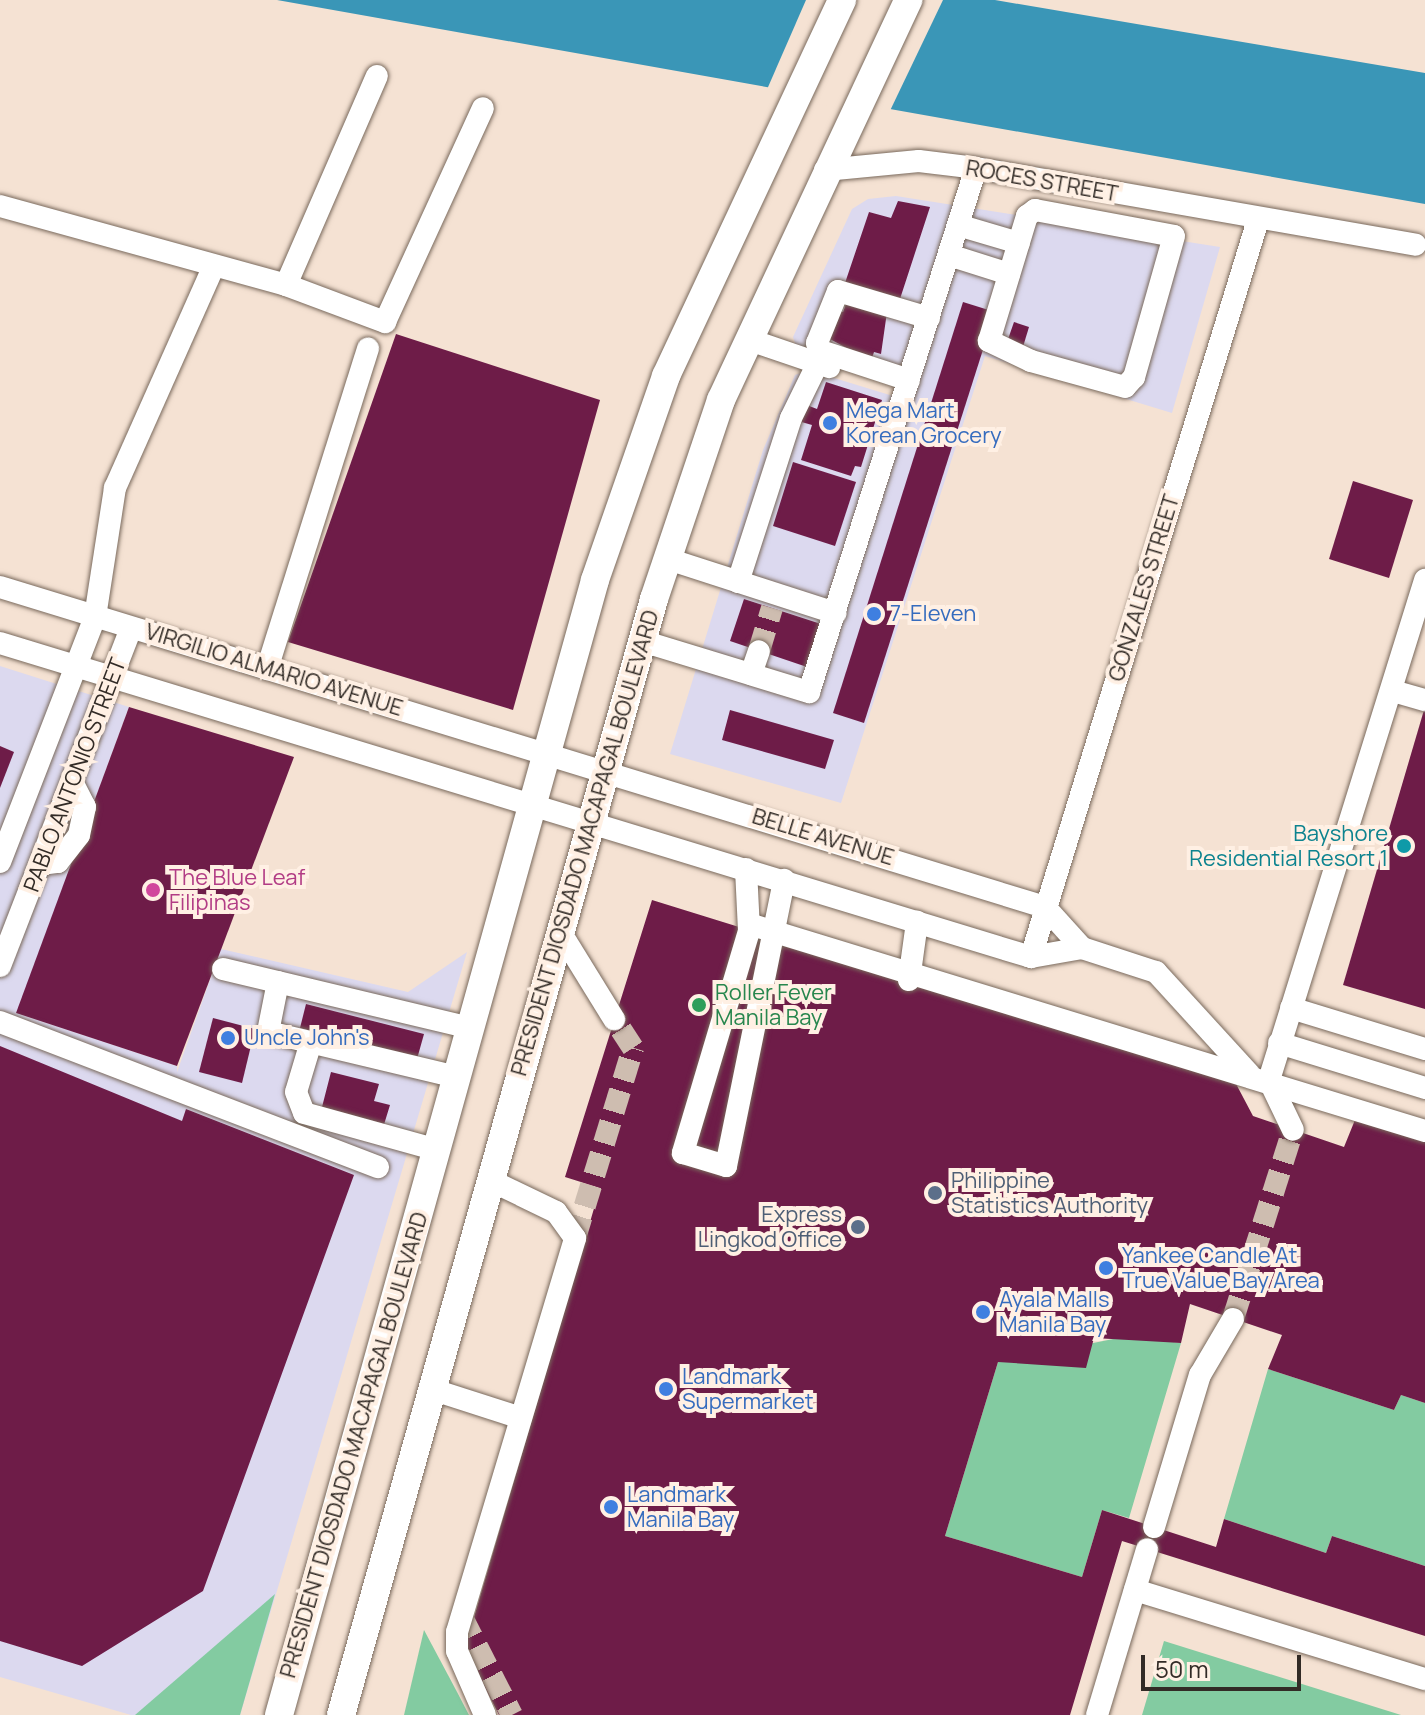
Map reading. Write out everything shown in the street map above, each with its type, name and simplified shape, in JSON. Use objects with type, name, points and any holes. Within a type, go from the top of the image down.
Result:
[{"type":"main road","name":"PRESIDENT DIOSDADO MACAPAGAL BOULEVARD","points":[[279,1715],[595,580],[666,376],[842,0]]},
{"type":"main road","name":"PRESIDENT DIOSDADO MACAPAGAL BOULEVARD","points":[[341,1715],[434,1390],[604,768],[668,559],[747,339],[908,0]]},
{"type":"street","points":[[286,285],[377,76]]},
{"type":"street","points":[[0,206],[213,268],[286,285],[374,321],[391,316],[483,108]]},
{"type":"street","name":"ROCES STREET","points":[[825,170],[919,161],[976,168],[1258,220],[1415,245]]},
{"type":"street","points":[[642,641],[809,692],[976,168]]},
{"type":"street","points":[[1035,210],[1174,236],[1131,383],[1093,380],[993,345],[989,335],[1007,280],[1019,243],[1035,210]]},
{"type":"street","name":"GONZALES STREET","points":[[1031,957],[1258,220]]},
{"type":"street","points":[[968,228],[1019,243]]},
{"type":"street","points":[[947,261],[1007,280]]},
{"type":"street","name":"PABLO ANTONIO STREET","points":[[0,862],[95,617],[115,488],[213,268]]},
{"type":"street","points":[[907,386],[821,351],[817,343],[838,291],[929,318]]},
{"type":"street","points":[[747,339],[818,363],[907,386]]},
{"type":"street","points":[[267,669],[368,349]]},
{"type":"street","points":[[738,582],[791,418],[818,363]]},
{"type":"street","points":[[668,559],[738,582],[774,601],[835,613]]},
{"type":"street","name":"VIRGILIO ALMARIO AVENUE","points":[[0,587],[548,752]]},
{"type":"street","points":[[1259,1077],[1279,1043],[1291,1008],[1423,594]]},
{"type":"street","name":"PABLO ANTONIO STREET","points":[[0,966],[131,628]]},
{"type":"street","points":[[5,646],[590,820],[1031,957],[1082,948],[1156,972],[1259,1077],[1293,1130]]},
{"type":"street","points":[[751,674],[759,651]]},
{"type":"street","points":[[1393,691],[1425,700]]},
{"type":"street","name":"BELLE AVENUE","points":[[548,752],[1045,907]]},
{"type":"street","points":[[746,869],[760,927],[769,969],[726,1166],[683,1153],[760,927],[784,880]]},
{"type":"street","points":[[1045,907],[1082,948]]},
{"type":"street","points":[[910,976],[917,922]]},
{"type":"street","points":[[760,927],[910,976],[1259,1077],[1425,1131]]},
{"type":"street","points":[[559,930],[614,1019]]},
{"type":"street","points":[[223,969],[471,1028]]},
{"type":"street","points":[[278,982],[265,1029],[457,1077]]},
{"type":"street","points":[[1291,1008],[1425,1049]]},
{"type":"street","points":[[0,1022],[378,1167]]},
{"type":"street","points":[[311,1042],[296,1092],[304,1113],[437,1150]]},
{"type":"street","points":[[1279,1043],[1425,1088]]},
{"type":"street","points":[[485,1715],[457,1651],[457,1632],[575,1238],[556,1212],[492,1181]]},
{"type":"street","points":[[1154,1527],[1200,1375],[1233,1319]]},
{"type":"street","points":[[434,1390],[521,1418]]},
{"type":"street","points":[[1097,1715],[1147,1549]]},
{"type":"street","points":[[1135,1590],[1425,1679]]},
{"type":"shaded area","points":[[896,196],[1220,247],[1172,413],[985,356],[841,803],[670,754],[763,450],[795,375],[808,370],[893,396],[897,383],[797,349],[793,337],[852,209],[868,199]]},
{"type":"shaded area","points":[[0,666],[129,707],[17,1013],[177,1066],[177,1072],[221,949],[408,992],[467,952],[240,1715],[131,1715],[0,1677]]},
{"type":"green space","points":[[1128,1336],[1181,1343],[1129,1518],[1102,1510],[1082,1577],[945,1536],[998,1362]]},
{"type":"green space","points":[[1268,1369],[1394,1410],[1401,1395],[1425,1403],[1425,1566],[1332,1536],[1326,1553],[1224,1519]]},
{"type":"green space","points":[[275,1594],[240,1715],[135,1715]]},
{"type":"green space","points":[[424,1630],[456,1690],[469,1715],[404,1715]]},
{"type":"green space","points":[[1164,1641],[1401,1715],[1142,1715]]},
{"type":"water","points":[[277,0],[995,0],[1425,73],[1425,204]]},
{"type":"pier","points":[[806,0],[943,0],[887,117],[765,94]]},
{"type":"building","points":[[898,201],[930,207],[899,302],[845,283],[869,212],[891,218]]},
{"type":"building","points":[[848,299],[887,312],[881,354],[874,352],[871,361],[826,337],[835,309],[843,312]]},
{"type":"building","points":[[963,302],[995,312],[864,723],[833,713]]},
{"type":"building","points":[[1014,322],[1029,327],[1022,350],[1006,345]]},
{"type":"building","points":[[396,334],[600,400],[513,710],[288,642]]},
{"type":"building","points":[[826,382],[882,400],[861,467],[855,466],[851,476],[801,460],[812,425],[798,421],[804,404],[817,409]]},
{"type":"building","points":[[793,462],[856,482],[835,546],[773,526]]},
{"type":"building","points":[[1353,481],[1413,500],[1389,578],[1329,559]]},
{"type":"building","points":[[744,599],[821,624],[807,667],[730,641]]},
{"type":"building","name":"The Blue Leaf Filipinas","points":[[129,707],[294,757],[177,1066],[16,1013]]},
{"type":"building","points":[[730,710],[834,740],[825,769],[722,740]]},
{"type":"building","name":"Bayshore Residential Resort 1","points":[[1425,710],[1425,1009],[1343,985]]},
{"type":"building","points":[[0,746],[14,752],[0,788]]},
{"type":"building","name":"Ayala Malls Manila Bay","points":[[652,900],[1234,1080],[1253,1116],[1344,1147],[1357,1115],[1425,1139],[1425,1403],[1401,1395],[1394,1410],[1268,1369],[1282,1335],[1190,1304],[1181,1343],[1094,1338],[1086,1368],[998,1362],[945,1536],[1082,1577],[1102,1510],[1216,1547],[1224,1519],[1326,1553],[1332,1536],[1425,1566],[1425,1636],[1122,1541],[1070,1715],[499,1715],[465,1648],[600,1188],[565,1177]]},
{"type":"building","points":[[306,1004],[424,1034],[417,1059],[300,1028]]},
{"type":"building","points":[[213,1018],[255,1029],[242,1083],[199,1072]]},
{"type":"building","points":[[0,1046],[182,1121],[186,1109],[354,1175],[203,1591],[82,1666],[0,1641]]},
{"type":"building","points":[[331,1072],[379,1084],[374,1101],[390,1105],[382,1131],[322,1107]]},
{"type":"tunnel","points":[[759,651],[772,608]]},
{"type":"tunnel","points":[[575,1238],[633,1048],[614,1019]]},
{"type":"tunnel","points":[[1233,1319],[1293,1130]]},
{"type":"tunnel","points":[[462,1617],[512,1715]]},
{"type":"place","name":"Mega Mart Korean Grocery","points":[[830,423]]},
{"type":"place","name":"7-Eleven","points":[[874,614]]},
{"type":"place","name":"Bayshore Residential Resort 1","points":[[1404,846]]},
{"type":"place","name":"The Blue Leaf Filipinas","points":[[153,890]]},
{"type":"place","name":"Roller Fever Manila Bay","points":[[699,1005]]},
{"type":"place","name":"Uncle John's","points":[[228,1038]]},
{"type":"place","name":"Philippine Statistics Authority","points":[[935,1193]]},
{"type":"place","name":"Express Lingkod Office","points":[[858,1227]]},
{"type":"place","name":"Yankee Candle At True Value Bay Area","points":[[1106,1268]]},
{"type":"place","name":"Ayala Malls Manila Bay","points":[[983,1312]]},
{"type":"place","name":"Landmark Supermarket","points":[[666,1389]]},
{"type":"place","name":"Landmark Manila Bay","points":[[611,1507]]}]
